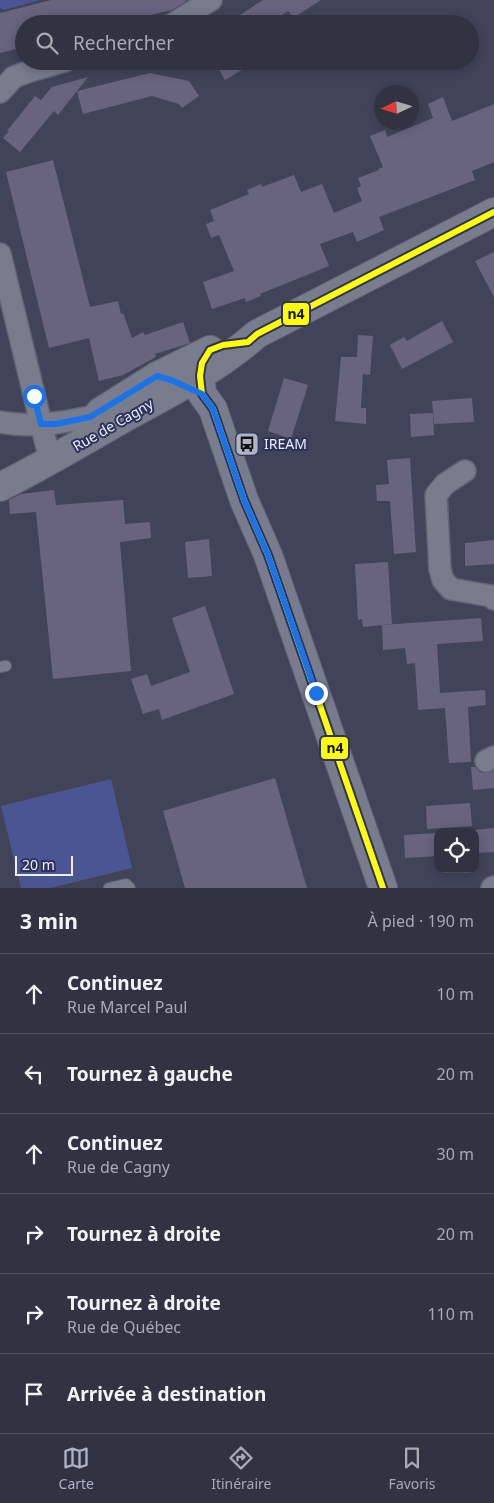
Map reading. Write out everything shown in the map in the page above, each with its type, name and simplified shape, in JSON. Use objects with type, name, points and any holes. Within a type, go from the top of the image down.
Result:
[{"type":"main road","name":"Rue de Cagny","points":[[0,471],[157,376],[222,345],[248,342],[257,334],[494,212]]},
{"type":"main road","points":[[157,376],[199,391],[221,381],[248,342]]},
{"type":"main road","points":[[210,350],[202,363],[199,391],[268,555],[384,888]]},
{"type":"main road","name":"Rue de Cagny","points":[[0,488],[46,443],[199,391]]},
{"type":"street","points":[[187,15],[211,0]]},
{"type":"street","points":[[0,92],[14,77],[34,70]]},
{"type":"street","points":[[0,72],[27,72]]},
{"type":"street","points":[[0,254],[46,443]]},
{"type":"street","points":[[0,422],[46,443]]},
{"type":"street","points":[[465,471],[445,484],[436,495],[440,569],[443,580],[451,589],[491,596],[494,600]]},
{"type":"lane","points":[[109,888],[126,884],[130,888]]},
{"type":"shaded area","points":[[0,0],[40,0],[4,10],[0,8]]},
{"type":"shaded area","points":[[111,779],[132,868],[50,888],[21,888],[1,806]]},
{"type":"building","points":[[51,0],[186,0],[172,10],[150,15],[15,15],[15,49],[0,53],[0,13]]},
{"type":"building","points":[[263,0],[321,0],[298,15],[291,15],[288,11],[282,15],[240,15]]},
{"type":"building","points":[[219,70],[242,70],[225,80]]},
{"type":"building","points":[[150,73],[189,81],[199,96],[182,108],[179,104],[152,96],[83,114],[77,91]]},
{"type":"building","points":[[88,77],[58,115],[54,111],[20,152],[3,138],[35,96],[41,100],[52,87]]},
{"type":"building","points":[[443,97],[452,121],[494,104],[494,162],[472,171],[475,180],[379,217],[384,230],[357,242],[353,232],[320,244],[329,266],[260,294],[261,296],[246,302],[245,298],[212,309],[203,282],[234,271],[219,235],[211,238],[206,224],[214,221],[210,210],[249,194],[247,190],[261,184],[262,187],[294,175],[301,192],[322,184],[334,213],[362,201],[357,188],[361,186],[358,178],[383,167],[370,136],[385,130],[387,137],[404,130],[419,130],[419,124],[433,118],[428,104]]},
{"type":"building","points":[[53,160],[90,307],[118,301],[121,314],[123,313],[132,338],[143,332],[145,335],[183,322],[190,343],[155,354],[156,357],[123,375],[99,381],[89,338],[49,348],[6,172]]},
{"type":"building","points":[[494,252],[494,297],[475,261]]},
{"type":"building","points":[[442,321],[453,342],[402,369],[390,345],[404,337],[407,341]]},
{"type":"building","points":[[358,335],[373,336],[370,375],[363,374],[361,408],[366,408],[366,424],[335,421],[341,357],[357,357]]},
{"type":"building","points":[[284,378],[308,385],[291,439],[268,431]]},
{"type":"building","points":[[472,398],[474,422],[434,424],[432,401]]},
{"type":"building","points":[[433,413],[434,435],[411,437],[410,414]]},
{"type":"building","points":[[410,458],[416,552],[394,554],[390,501],[377,501],[376,485],[389,484],[387,460]]},
{"type":"building","points":[[54,490],[56,505],[123,500],[125,524],[150,522],[151,538],[120,542],[131,671],[53,679],[36,512],[10,514],[9,500],[21,494]]},
{"type":"building","points":[[209,539],[212,576],[188,578],[185,542]]},
{"type":"building","points":[[494,540],[494,564],[465,566],[465,543]]},
{"type":"building","points":[[388,562],[392,624],[363,627],[362,619],[358,620],[355,564]]},
{"type":"building","points":[[205,606],[234,694],[162,720],[159,709],[143,714],[131,679],[147,674],[151,686],[190,672],[172,618]]},
{"type":"building","points":[[481,618],[483,641],[437,644],[440,693],[485,690],[486,705],[468,707],[471,762],[449,763],[445,708],[418,710],[415,663],[407,664],[405,648],[383,650],[382,625]]},
{"type":"building","points":[[471,767],[475,767],[480,772],[485,773],[494,771],[494,788],[473,790]]},
{"type":"building","points":[[275,778],[307,888],[185,888],[163,811]]},
{"type":"building","points":[[470,803],[472,826],[427,829],[426,806]]},
{"type":"building","points":[[494,828],[494,852],[479,853],[479,830]]},
{"type":"building","points":[[434,833],[434,856],[405,858],[404,835]]},
{"type":"transit line","name":"n4","points":[[383,888],[268,555],[244,500],[213,409],[202,394],[200,376],[202,363],[210,350],[223,345],[248,342],[257,334],[494,212]]},
{"type":"place","name":"IREAM","points":[[247,444]]},
{"type":"route","points":[[34,396],[41,424],[56,424],[90,417],[157,376],[202,394],[213,409],[244,500],[268,555],[316,693]]}]
